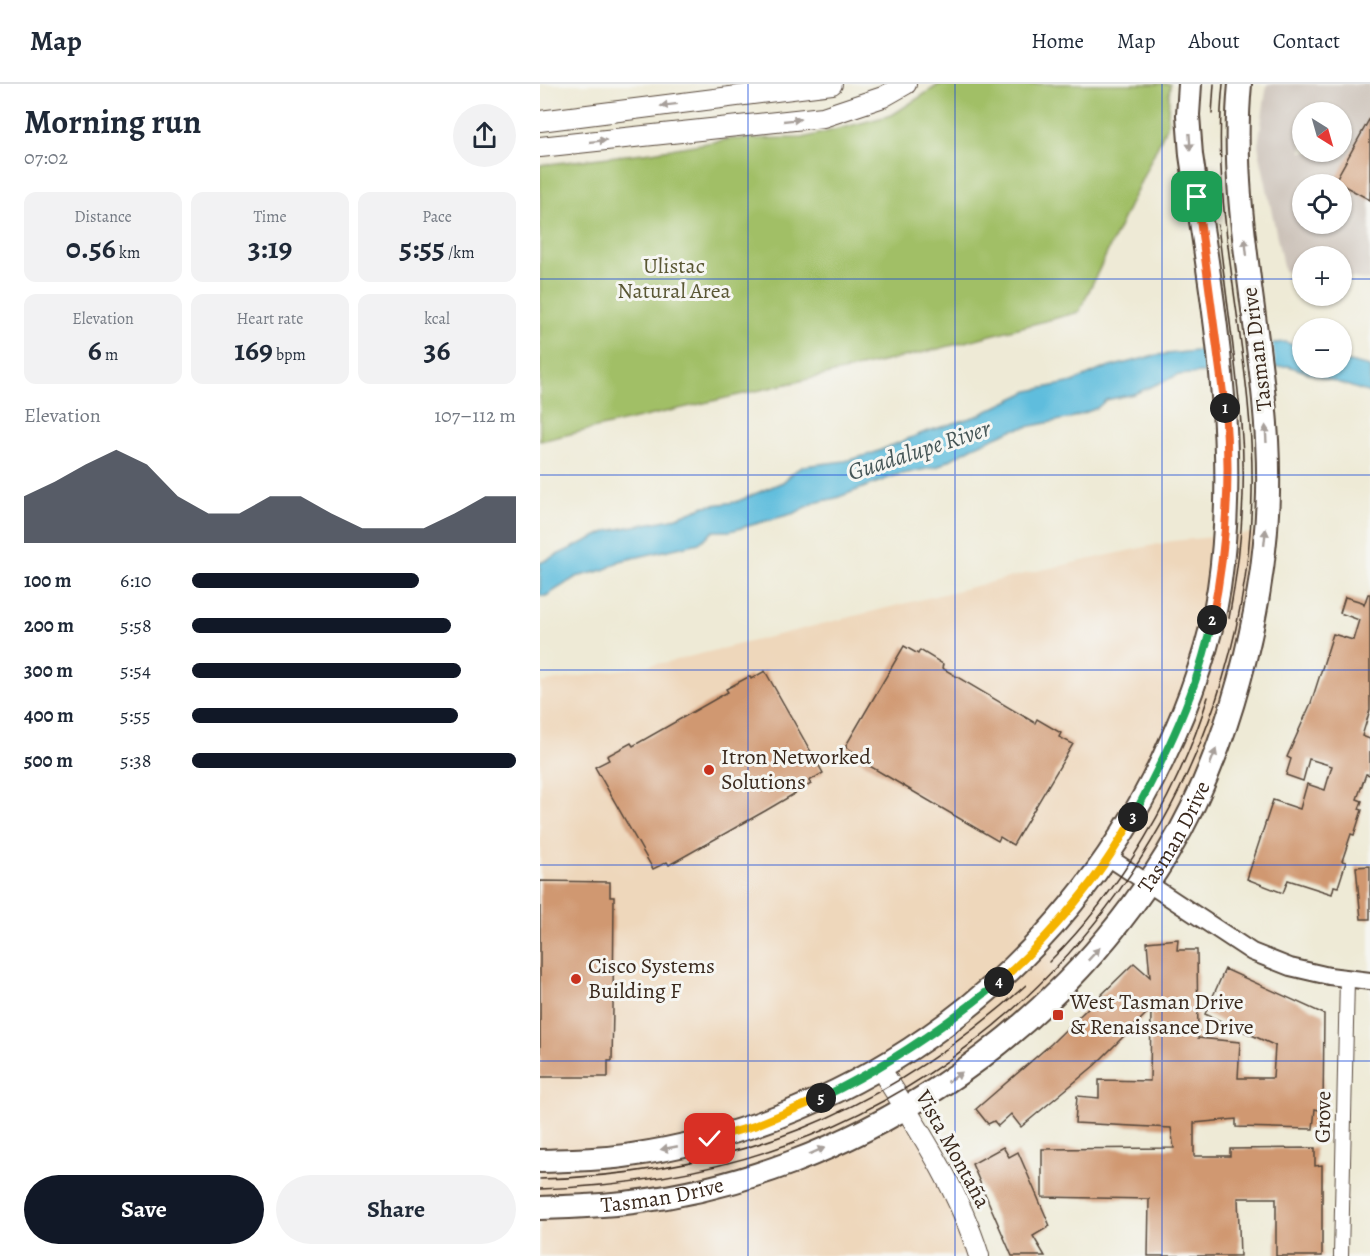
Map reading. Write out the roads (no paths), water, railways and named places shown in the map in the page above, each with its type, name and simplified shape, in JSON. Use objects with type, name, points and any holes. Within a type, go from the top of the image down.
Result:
[{"type":"main road","points":[[540,121],[831,84]]},
{"type":"main road","points":[[540,147],[823,117],[883,97],[906,84]]},
{"type":"main road","name":"Tasman Drive","points":[[540,1161],[629,1156],[710,1139],[796,1110],[880,1068],[941,1027],[1000,981],[1038,944],[1065,914],[1128,826],[1174,736],[1198,672],[1210,632],[1218,593],[1225,527],[1225,411],[1191,155],[1188,115],[1190,84]]},
{"type":"main road","name":"Tasman Drive","points":[[540,1208],[634,1202],[731,1182],[807,1156],[905,1108],[977,1062],[1004,1041],[1053,996],[1100,947],[1168,852],[1195,800],[1236,690],[1257,598],[1268,492],[1266,423],[1240,187],[1237,115],[1240,84]]},
{"type":"main road","name":"Vista Montaña","points":[[880,1068],[951,1187],[979,1256]]},
{"type":"street","points":[[1108,857],[1252,952],[1290,966],[1329,976],[1363,980]]},
{"type":"street","name":"Grove","points":[[1341,1256],[1363,980]]},
{"type":"water","name":"Guadalupe River","points":[[1285,342],[1292,344],[1292,367],[1178,375],[1134,394],[1106,400],[1097,408],[1071,418],[1012,430],[973,447],[937,467],[897,475],[836,498],[814,503],[795,513],[730,531],[714,531],[699,543],[620,561],[604,570],[576,577],[546,596],[540,596],[540,563],[608,531],[672,519],[705,506],[736,502],[783,482],[804,466],[845,461],[871,454],[925,432],[977,416],[1029,391],[1073,382],[1102,369],[1157,355]]},
{"type":"water","points":[[1352,363],[1370,367],[1370,393],[1324,378],[1352,378]]},
{"type":"tram line","points":[[1212,114],[1214,84]]},
{"type":"tram line","points":[[540,1189],[603,1185],[664,1177],[726,1164],[786,1145],[884,1100],[973,1042],[1052,972],[1119,891],[1174,801],[1215,703],[1241,600],[1252,493],[1251,442],[1247,390],[1222,186],[1220,135],[1223,84]]},
{"type":"tram line","points":[[1218,225],[1243,448],[1242,521],[1229,618]]},
{"type":"tram line","points":[[1049,962],[1100,904],[1144,839],[1181,769],[1208,697]]},
{"type":"tram line","points":[[540,1179],[610,1175],[677,1165],[741,1149],[802,1128],[860,1102],[917,1069],[972,1030],[1026,985]]},
{"type":"place","name":"Itron Networked Solutions","points":[[709,770]]},
{"type":"place","name":"Cisco Systems Building F","points":[[576,979]]},
{"type":"place","name":"West Tasman Drive & Renaissance Drive","points":[[1058,1015]]},
{"type":"park label","name":"Ulistac Natural Area","points":[[674,278]]}]
